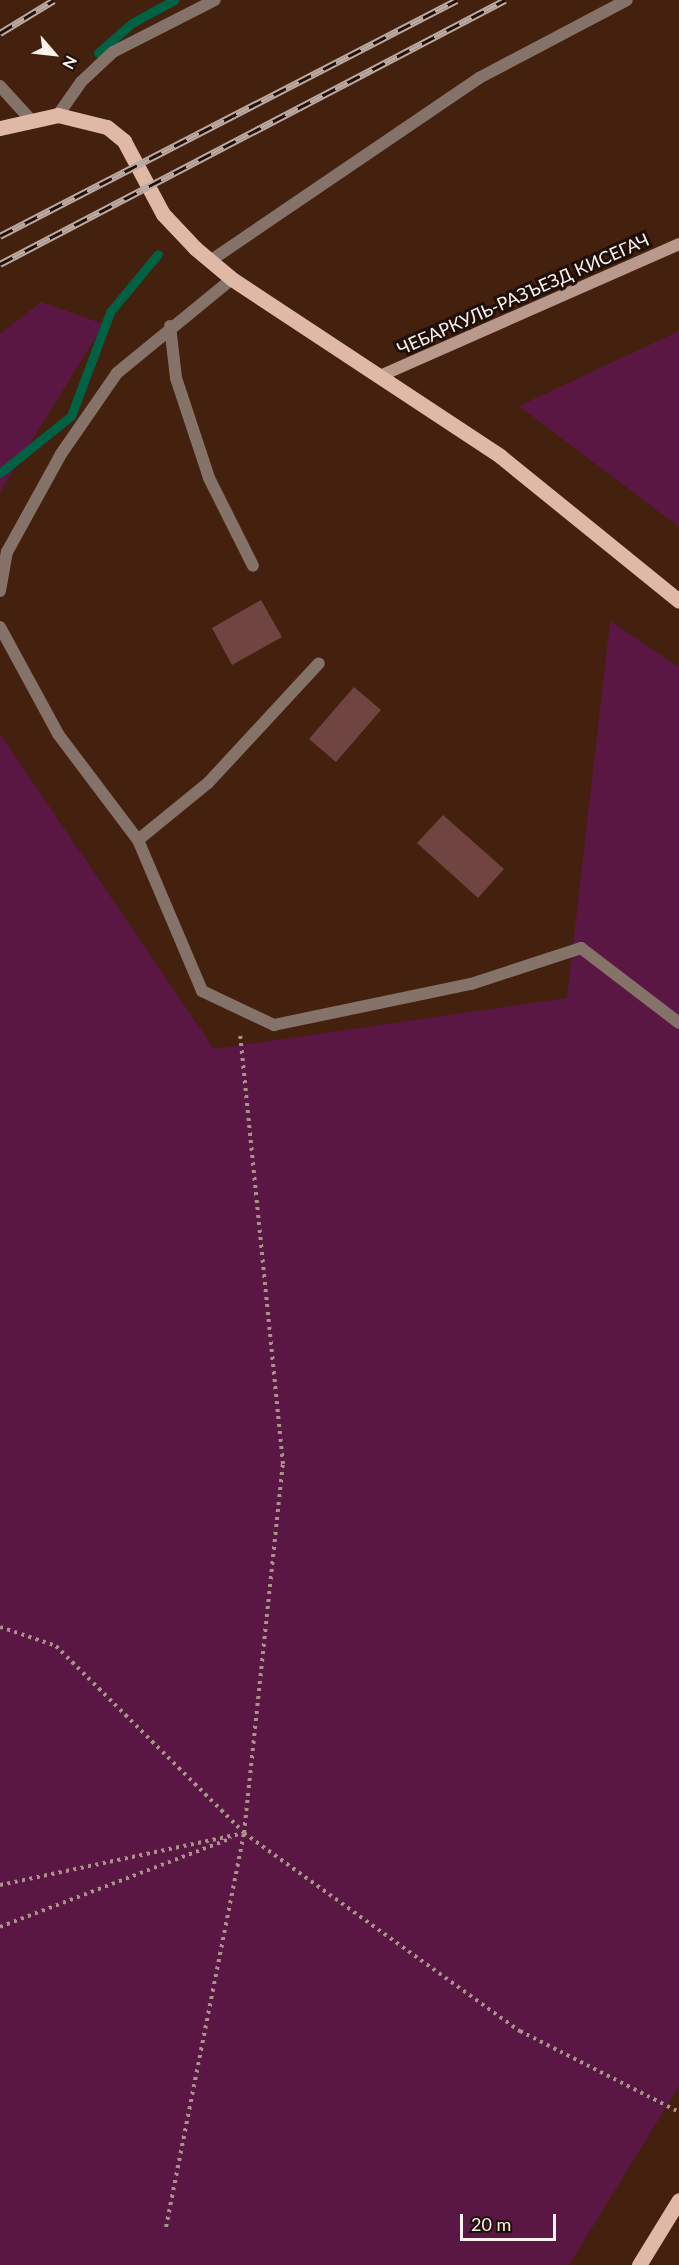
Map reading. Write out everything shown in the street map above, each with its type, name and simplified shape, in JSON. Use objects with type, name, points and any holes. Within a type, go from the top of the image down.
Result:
[{"type":"main road","points":[[0,128],[30,119],[58,115],[86,118],[124,141],[163,214],[210,261],[232,279],[500,456],[679,601]]},
{"type":"main road","points":[[639,2265],[679,2200]]},
{"type":"street","name":"ЧЕБАРКУЛЬ-РАЗЪЕЗД КИСЕГАЧ","points":[[381,376],[679,244]]},
{"type":"lane","points":[[58,115],[81,82],[113,52],[215,0]]},
{"type":"lane","points":[[210,261],[479,78],[627,0]]},
{"type":"lane","points":[[0,86],[30,119]]},
{"type":"lane","points":[[0,591],[7,552],[61,454],[117,373],[170,326],[232,279]]},
{"type":"lane","points":[[170,326],[176,378],[209,478],[253,566]]},
{"type":"lane","points":[[0,627],[58,734],[138,840],[202,991],[274,1025],[356,1012],[471,984],[580,948],[679,1023]]},
{"type":"lane","points":[[138,840],[208,783],[319,663]]},
{"type":"path","points":[[166,2227],[244,1833],[283,1464],[237,1008]]},
{"type":"path","points":[[0,1627],[56,1646],[244,1833],[520,2031],[679,2112]]},
{"type":"path","points":[[0,1886],[244,1833]]},
{"type":"path","points":[[0,1927],[244,1833]]},
{"type":"shaded area","points":[[41,302],[104,324],[0,492],[0,334]]},
{"type":"shaded area","points":[[679,331],[679,527],[519,406]]},
{"type":"shaded area","points":[[610,621],[679,667],[679,2086],[569,2265],[0,2265],[0,734],[214,1049],[567,998]]},
{"type":"building","points":[[261,600],[282,637],[232,665],[212,628]]},
{"type":"building","points":[[354,687],[381,710],[336,762],[309,739]]},
{"type":"building","points":[[443,815],[504,869],[478,898],[417,843]]},
{"type":"waterway","points":[[98,53],[132,23],[174,0]]},
{"type":"waterway","points":[[0,473],[71,416],[110,312],[158,254]]},
{"type":"railway","points":[[0,33],[54,0]]},
{"type":"railway","points":[[0,236],[457,0]]},
{"type":"railway","points":[[0,264],[505,0]]}]
